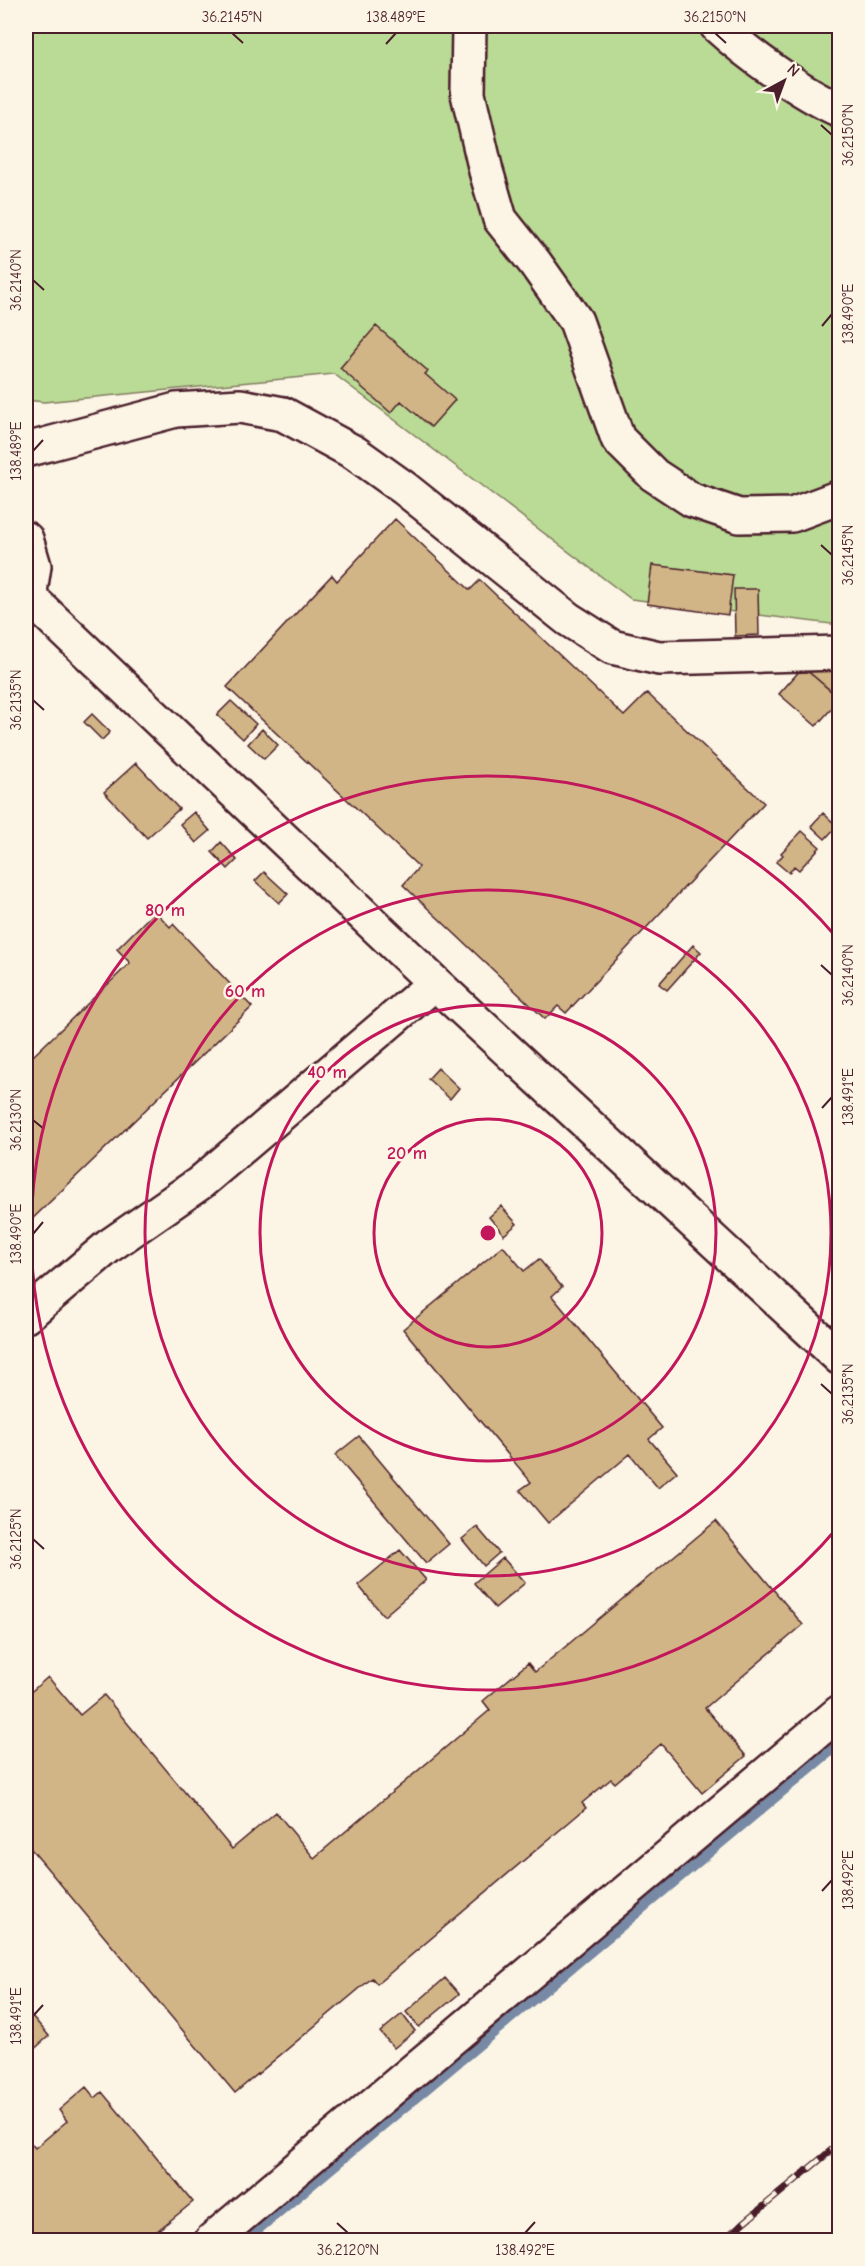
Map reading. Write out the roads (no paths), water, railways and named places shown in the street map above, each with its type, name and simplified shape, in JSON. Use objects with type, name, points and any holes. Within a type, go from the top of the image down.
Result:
[{"type":"street","points":[[469,26],[468,94],[500,219],[576,321],[618,439],[654,475],[692,500],[739,516],[792,515],[840,497]]},
{"type":"street","points":[[717,26],[731,39],[816,99],[840,110]]},
{"type":"street","points":[[26,450],[176,410],[240,406],[283,414],[355,453],[404,488],[568,619],[612,647],[659,658],[840,653]]},
{"type":"street","points":[[26,539],[34,566],[27,596],[435,983],[840,1358]]},
{"type":"street","points":[[26,1316],[109,1246],[200,1183],[435,983]]},
{"type":"street","points":[[213,2241],[840,1712]]},
{"type":"waterway","points":[[244,2240],[840,1742]]},
{"type":"railway","points":[[723,2240],[840,2143]]}]
